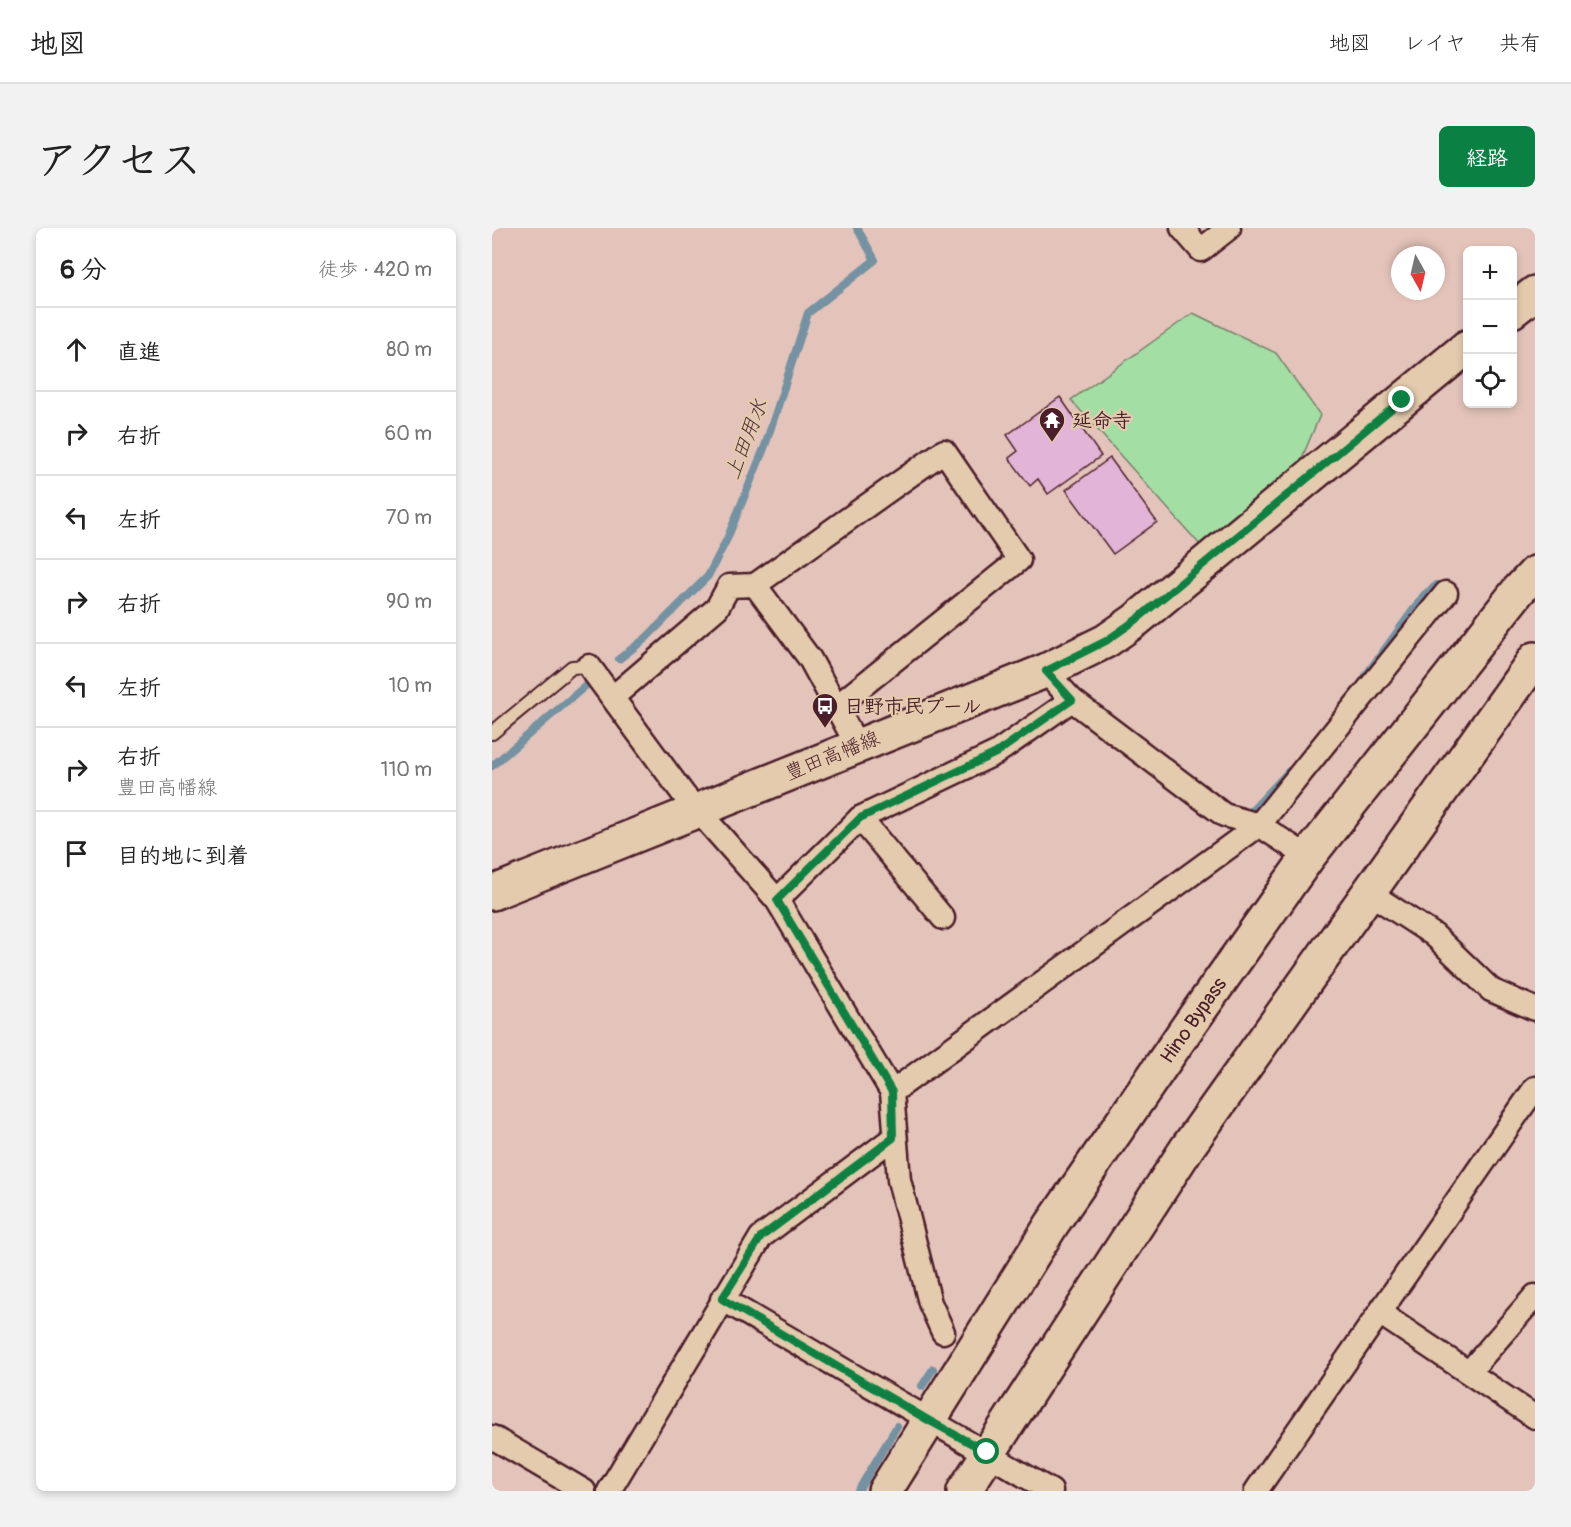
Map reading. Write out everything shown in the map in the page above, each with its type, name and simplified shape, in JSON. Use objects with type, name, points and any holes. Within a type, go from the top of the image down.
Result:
[{"type":"main road","points":[[1517,307],[1535,293]]},
{"type":"main road","name":"豊田高幡線","points":[[492,893],[1046,671],[1106,641],[1136,620],[1463,350]]},
{"type":"main road","name":"Hino Bypass","points":[[885,1491],[1052,1224],[1308,857],[1518,591],[1535,573]]},
{"type":"main road","points":[[964,1491],[987,1452],[1181,1158],[1535,659]]},
{"type":"street","points":[[1182,228],[1201,250],[1229,228]]},
{"type":"street","points":[[613,697],[717,608],[729,586],[755,585],[944,451],[1019,560],[836,707]]},
{"type":"street","points":[[755,585],[810,659],[857,745]]},
{"type":"street","points":[[892,1092],[1259,825],[1446,593]]},
{"type":"street","points":[[589,666],[684,795],[777,900],[892,1092],[893,1138],[899,1180],[930,1303],[943,1332]]},
{"type":"street","points":[[1046,671],[1072,700],[1224,815],[1259,825],[1308,857]]},
{"type":"street","points":[[777,900],[860,818],[996,753],[1072,700]]},
{"type":"street","points":[[860,818],[943,918]]},
{"type":"street","points":[[1368,892],[1434,935],[1491,990],[1535,1010]]},
{"type":"street","points":[[1265,1488],[1535,1088]]},
{"type":"street","points":[[609,1491],[761,1237],[893,1138]]},
{"type":"street","points":[[1469,1372],[1535,1296]]},
{"type":"street","points":[[722,1299],[1051,1491]]},
{"type":"street","points":[[1381,1314],[1535,1417]]},
{"type":"street","points":[[492,1437],[584,1491]]},
{"type":"lane","points":[[492,733],[572,668],[589,666]]},
{"type":"green space","points":[[1193,313],[1276,353],[1320,415],[1294,477],[1202,547],[1071,400]]},
{"type":"building","name":"延命寺","points":[[1060,397],[1101,456],[1048,494],[1038,479],[1030,486],[1009,458],[1018,451],[1007,435]]},
{"type":"building","points":[[1110,458],[1157,522],[1113,554],[1066,490]]},
{"type":"waterway","name":"上田用水","points":[[619,659],[646,638],[708,576],[727,539],[765,446],[808,313],[875,260],[857,228]]},
{"type":"waterway","points":[[1366,675],[1424,595],[1437,585]]},
{"type":"waterway","name":"上田用水","points":[[492,766],[590,682]]},
{"type":"waterway","points":[[1246,817],[1289,771]]},
{"type":"waterway","points":[[922,1386],[933,1369]]},
{"type":"waterway","points":[[858,1491],[897,1426]]},
{"type":"place","name":"延命寺","points":[[1052,443]]},
{"type":"place","name":"日野市民プール","points":[[825,729]]},
{"type":"route","points":[[987,1452],[722,1299],[761,1237],[893,1138],[892,1092],[777,900],[860,818],[996,753],[1072,700],[1046,671],[1106,641],[1136,620],[1402,400]]}]
